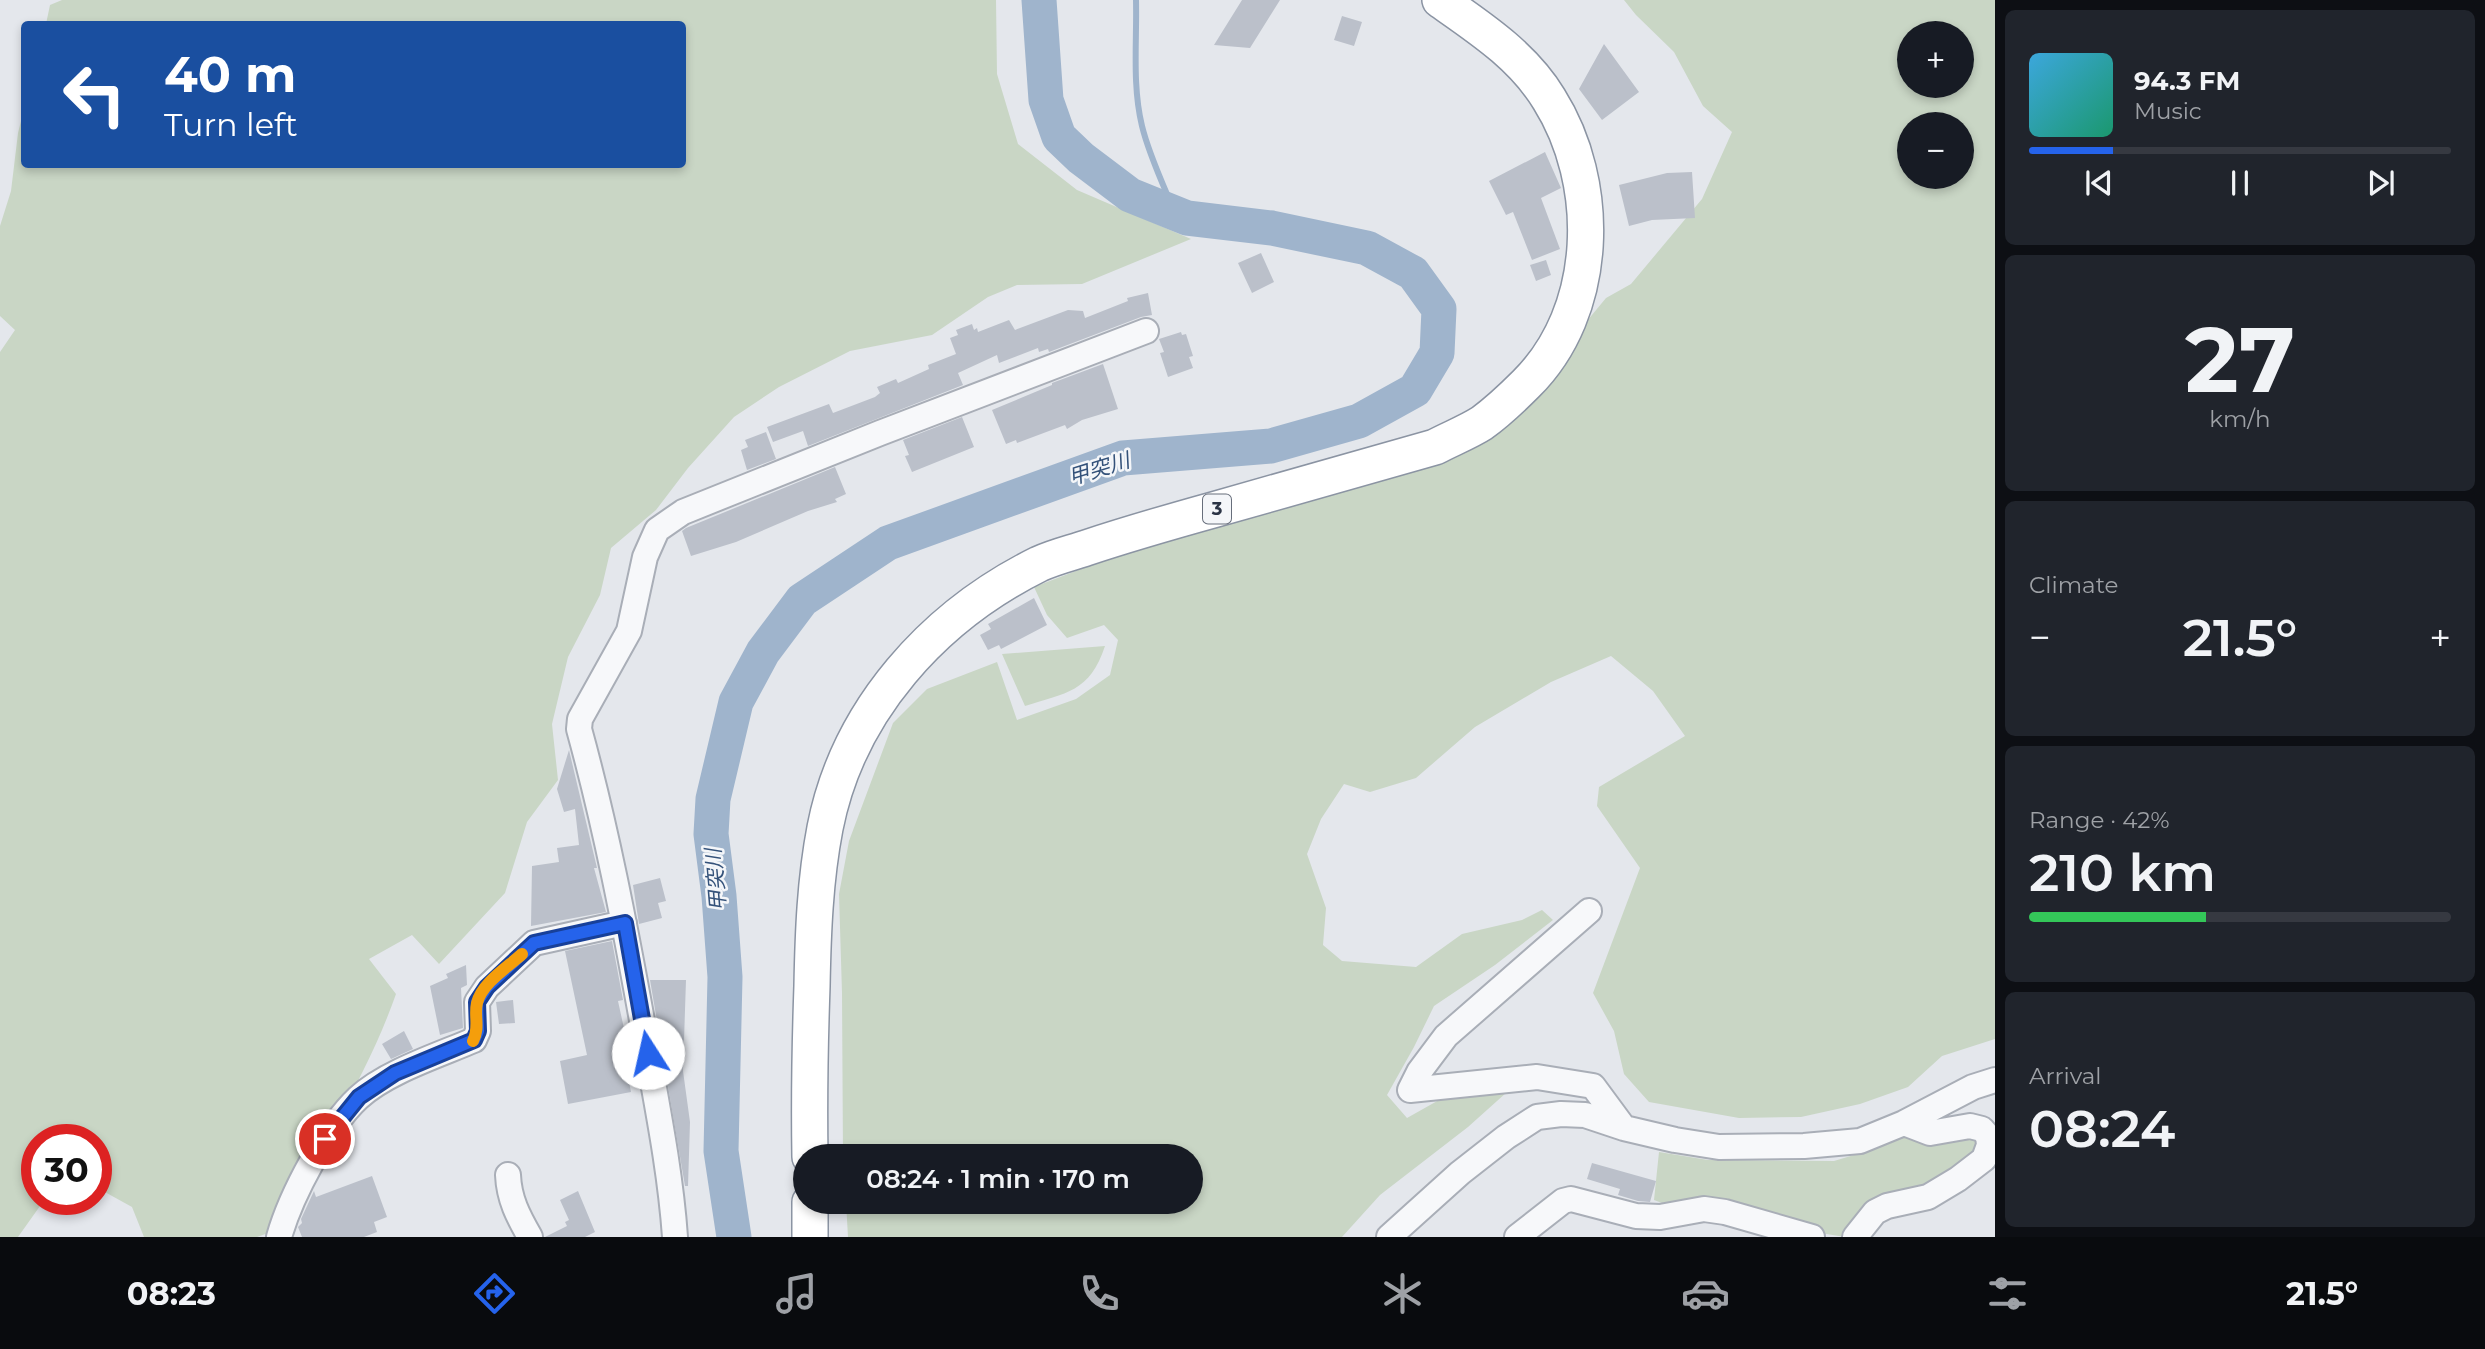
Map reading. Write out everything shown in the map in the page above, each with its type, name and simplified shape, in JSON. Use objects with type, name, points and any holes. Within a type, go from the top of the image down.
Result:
[{"type":"highway","name":"3","points":[[810,1144],[814,902],[825,827],[848,757],[868,716],[906,663],[967,607],[996,587],[1042,563],[1126,535],[1435,447],[1482,423],[1528,383],[1561,335],[1583,266],[1586,236],[1586,206],[1580,168],[1569,135],[1549,97],[1521,63],[1488,34],[1440,0]]},
{"type":"highway","points":[[810,1214],[810,1237]]},
{"type":"street","points":[[675,1237],[671,1183],[625,923],[601,807],[579,729],[580,719],[629,631],[645,557],[657,530],[695,508],[880,433],[1146,331]]},
{"type":"street","points":[[1589,911],[1446,1035],[1419,1072],[1410,1090],[1537,1077],[1593,1086],[1624,1128]]},
{"type":"street","points":[[279,1237],[284,1219],[325,1139],[359,1097],[395,1073],[474,1040],[478,1031],[477,1002],[487,987],[534,943],[625,923]]},
{"type":"street","points":[[1389,1237],[1460,1173],[1537,1117],[1585,1115],[1624,1128],[1719,1147],[1804,1146],[1860,1141],[1904,1123],[1972,1087],[1995,1080]]},
{"type":"street","points":[[1855,1237],[1875,1212],[1886,1206],[1928,1197],[1958,1179],[1984,1159],[1989,1145],[1989,1136],[1982,1129],[1970,1126],[1930,1133],[1904,1123]]},
{"type":"street","points":[[508,1175],[509,1193],[530,1237]]},
{"type":"street","points":[[1517,1237],[1563,1201],[1571,1199],[1636,1216],[1660,1217],[1704,1209],[1725,1212],[1812,1237]]},
{"type":"green space","points":[[62,0],[996,0],[997,74],[1018,144],[1077,190],[1191,239],[1082,284],[1017,285],[988,297],[932,335],[850,351],[779,387],[734,417],[688,468],[656,510],[611,548],[600,595],[568,657],[552,724],[558,780],[527,822],[505,893],[439,964],[412,935],[369,959],[396,994],[384,1025],[340,1116],[271,1232],[257,1237],[144,1237],[132,1207],[112,1196],[112,1124],[21,1124],[21,1215],[34,1215],[18,1237],[0,1237],[0,352],[15,330],[0,316],[0,226],[11,191],[21,121],[21,168],[686,168],[686,21],[47,21],[50,5]]},
{"type":"green space","points":[[1624,0],[1995,0],[1995,1039],[1942,1056],[1908,1087],[1860,1104],[1801,1117],[1739,1118],[1649,1102],[1624,1074],[1614,1031],[1593,993],[1640,868],[1597,806],[1599,787],[1685,736],[1653,691],[1611,656],[1551,682],[1475,727],[1416,778],[1370,792],[1344,784],[1321,819],[1307,854],[1326,908],[1323,945],[1342,961],[1416,967],[1462,934],[1522,920],[1542,910],[1553,920],[1495,965],[1434,1006],[1387,1095],[1407,1118],[1439,1100],[1526,1075],[1468,1127],[1380,1195],[1342,1237],[848,1237],[847,1214],[1203,1214],[1203,1144],[843,1144],[839,894],[849,841],[893,723],[927,689],[997,662],[1017,720],[1076,699],[1110,675],[1118,640],[1104,625],[1067,638],[1047,615],[1034,587],[1110,558],[1433,466],[1498,433],[1569,359],[1587,321],[1606,298],[1631,284],[1702,199],[1732,132],[1703,106],[1674,52]]},
{"type":"green space","points":[[1105,646],[1092,673],[1084,682],[1064,693],[1025,706],[1002,654]]},
{"type":"green space","points":[[1973,1131],[1981,1143],[1978,1155],[1855,1225],[1845,1237],[1802,1230],[1702,1197],[1662,1203],[1654,1200],[1659,1152],[1708,1160],[1834,1161],[1874,1149],[1909,1132]]},
{"type":"building","points":[[1242,0],[1280,0],[1250,48],[1214,45]]},
{"type":"building","points":[[1342,16],[1362,22],[1354,46],[1334,40]]},
{"type":"building","points":[[1604,44],[1639,92],[1602,120],[1579,89]]},
{"type":"building","points":[[1545,152],[1561,188],[1541,198],[1560,249],[1532,260],[1513,212],[1506,215],[1489,181]]},
{"type":"building","points":[[1692,172],[1695,218],[1652,220],[1629,226],[1619,185],[1667,173]]},
{"type":"building","points":[[1261,253],[1274,282],[1252,293],[1238,263]]},
{"type":"building","points":[[1546,260],[1551,275],[1536,281],[1530,265]]},
{"type":"building","points":[[1148,293],[1152,315],[1049,352],[1048,349],[1039,352],[1038,348],[999,363],[997,355],[958,373],[963,385],[808,446],[803,431],[773,442],[767,427],[829,404],[833,413],[875,397],[880,393],[877,387],[896,379],[898,383],[929,369],[928,365],[956,354],[950,338],[958,335],[956,330],[972,324],[978,332],[1009,320],[1015,330],[1068,310],[1083,311],[1085,318],[1128,301],[1127,298]]},
{"type":"building","points":[[1181,332],[1182,335],[1186,334],[1193,356],[1189,357],[1193,368],[1168,377],[1160,353],[1164,352],[1159,339]]},
{"type":"building","points":[[1103,364],[1118,409],[1082,420],[1067,429],[1065,425],[1017,443],[1016,440],[1006,444],[992,410]]},
{"type":"building","points":[[962,417],[974,447],[912,472],[905,456],[909,455],[903,440]]},
{"type":"building","points":[[766,432],[776,459],[747,470],[741,450],[748,447],[745,440]]},
{"type":"building","points":[[835,467],[846,494],[835,499],[837,502],[808,511],[736,542],[691,556],[682,531],[686,528]]},
{"type":"building","points":[[1034,598],[1047,625],[1001,649],[999,645],[988,650],[980,635],[991,629],[988,624]]},
{"type":"building","points":[[569,750],[606,912],[531,926],[532,866],[559,862],[557,848],[579,845],[575,809],[564,812],[557,789]]},
{"type":"building","points":[[660,878],[666,901],[658,903],[662,918],[639,924],[633,885]]},
{"type":"building","points":[[612,941],[623,1000],[618,1001],[637,1075],[628,1077],[631,1092],[568,1104],[560,1061],[587,1055],[565,951]]},
{"type":"building","points":[[466,965],[467,985],[461,988],[463,1028],[440,1035],[430,986],[448,978],[446,974]]},
{"type":"building","points":[[650,980],[686,980],[683,1071],[690,1122],[688,1186],[685,1186]]},
{"type":"building","points":[[513,1000],[515,1023],[499,1024],[496,1002]]},
{"type":"building","points":[[404,1031],[413,1049],[391,1059],[382,1044]]},
{"type":"building","points":[[1592,1163],[1656,1181],[1650,1202],[1618,1195],[1620,1189],[1587,1179]]},
{"type":"building","points":[[372,1176],[387,1217],[374,1222],[377,1232],[364,1237],[302,1237],[298,1227],[314,1191],[316,1197]]},
{"type":"building","points":[[578,1191],[595,1232],[585,1237],[545,1237],[567,1226],[565,1222],[569,1220],[560,1200]]},
{"type":"waterway","name":"甲突川","points":[[734,1237],[721,1151],[725,977],[711,834],[713,799],[736,702],[763,652],[802,600],[888,543],[1123,458],[1271,446],[1359,421],[1415,390],[1437,353],[1439,309],[1413,273],[1367,248],[1272,228],[1187,218],[1130,195],[1081,158],[1059,137],[1046,100],[1039,0]]},
{"type":"waterway","points":[[1136,0],[1136,79],[1139,110],[1148,148],[1175,213]]},
{"type":"slow traffic","points":[[473,1041],[478,1031],[477,1002],[487,987],[522,954]]},
{"type":"route","points":[[325,1139],[359,1097],[395,1073],[474,1040],[478,1031],[477,1002],[487,987],[534,943],[625,923],[648,1053]]}]
